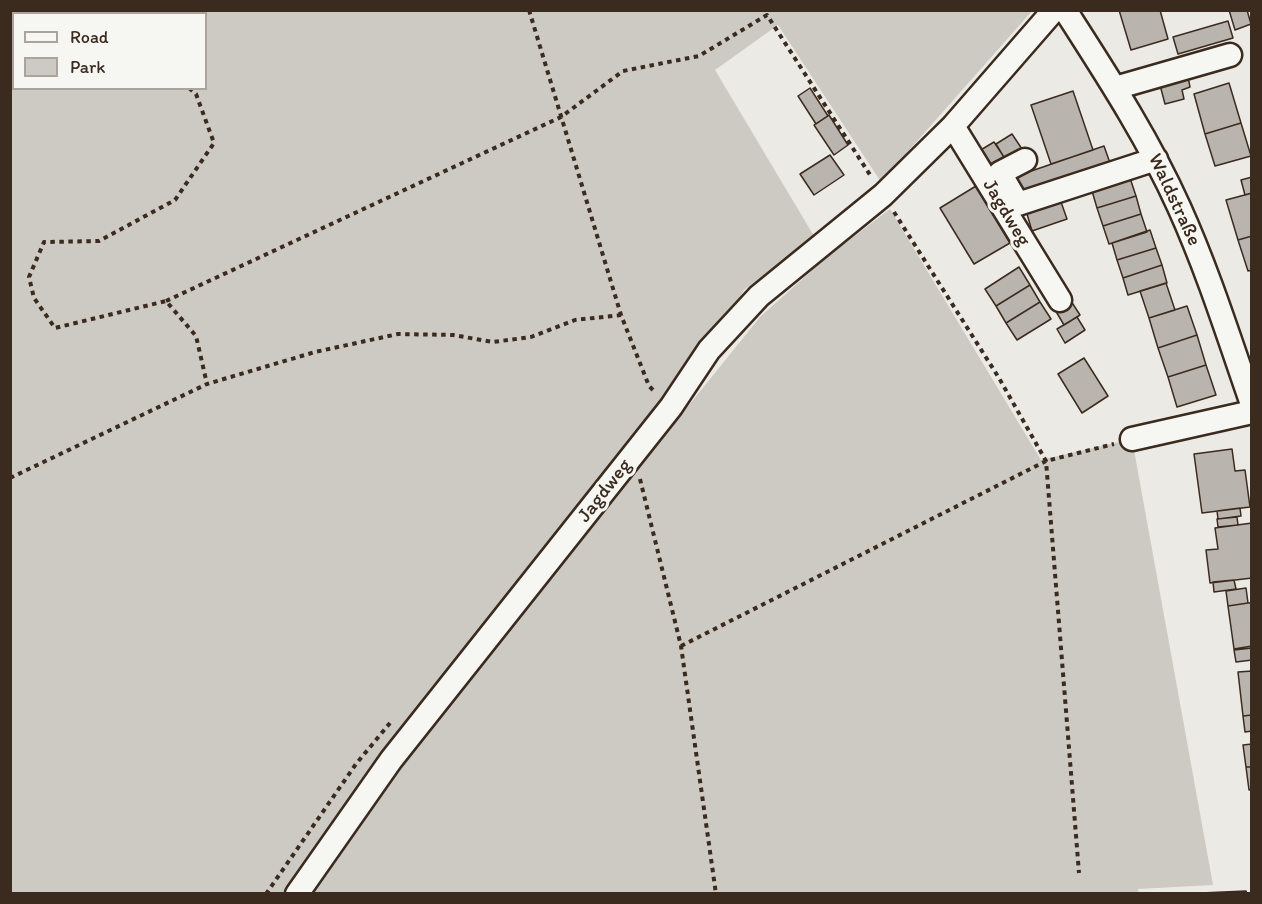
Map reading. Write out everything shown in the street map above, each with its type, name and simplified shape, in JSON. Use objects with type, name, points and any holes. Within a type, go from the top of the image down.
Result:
[{"type":"street","name":"Jagdweg","points":[[297,894],[391,760],[671,407],[709,350],[759,296],[883,195],[953,126],[1054,10]]},
{"type":"street","name":"Waldstraße","points":[[1065,10],[1115,88],[1156,159],[1179,206],[1201,257],[1251,404]]},
{"type":"street","points":[[1115,88],[1230,55]]},
{"type":"street","name":"Jagdweg","points":[[953,126],[1060,300]]},
{"type":"street","points":[[1025,160],[1000,173],[1018,204],[1156,159]]},
{"type":"street","points":[[1132,439],[1251,412]]},
{"type":"path","points":[[529,10],[621,315],[649,386],[671,407]]},
{"type":"path","points":[[763,10],[999,378],[1046,461],[1078,873]]},
{"type":"path","points":[[191,90],[196,94],[214,143],[175,200],[99,241],[44,242],[29,276],[34,298],[55,328],[166,301],[561,117],[623,71],[699,56],[767,15]]},
{"type":"path","points":[[166,301],[196,336],[207,384]]},
{"type":"path","points":[[10,478],[207,384],[315,352],[398,334],[453,335],[494,342],[531,338],[575,320],[621,315]]},
{"type":"path","points":[[681,646],[1046,461],[1132,439]]},
{"type":"path","points":[[635,452],[681,646],[716,894]]},
{"type":"green space","points":[[10,11],[1032,11],[881,182],[778,25],[715,70],[814,236],[744,290],[652,451],[760,317],[827,257],[890,209],[1041,460],[1132,439],[1213,885],[1138,889],[1139,894],[11,893]]},
{"type":"building","points":[[1119,10],[1160,10],[1168,39],[1131,50]]},
{"type":"building","points":[[1229,10],[1247,10],[1251,24],[1235,30]]},
{"type":"building","points":[[1228,21],[1233,38],[1178,54],[1173,37]]},
{"type":"building","points":[[1188,77],[1190,87],[1182,90],[1184,99],[1165,104],[1160,85]]},
{"type":"building","points":[[1229,83],[1241,123],[1205,134],[1194,94]]},
{"type":"building","points":[[810,88],[828,116],[816,124],[798,96]]},
{"type":"building","points":[[1073,91],[1093,150],[1051,164],[1031,105]]},
{"type":"building","points":[[829,115],[848,145],[834,155],[814,125]]},
{"type":"building","points":[[1241,123],[1251,156],[1215,166],[1205,134]]},
{"type":"building","points":[[1012,134],[1022,149],[1005,159],[996,144]]},
{"type":"building","points":[[994,142],[1004,157],[987,166],[979,151]]},
{"type":"building","points":[[1104,146],[1110,163],[1016,195],[1011,178]]},
{"type":"building","points":[[830,155],[844,175],[814,195],[800,174]]},
{"type":"building","points":[[1252,177],[1252,193],[1245,195],[1241,180]]},
{"type":"building","points":[[1130,178],[1136,196],[1097,208],[1092,191]]},
{"type":"building","points":[[976,186],[1010,243],[974,264],[940,208]]},
{"type":"building","points":[[1252,193],[1252,236],[1238,240],[1226,200]]},
{"type":"building","points":[[1136,196],[1141,214],[1103,226],[1097,208]]},
{"type":"building","points":[[1061,202],[1067,219],[1032,231],[1027,214]]},
{"type":"building","points":[[1141,214],[1147,232],[1109,244],[1103,226]]},
{"type":"building","points":[[1150,230],[1156,248],[1117,260],[1112,243]]},
{"type":"building","points":[[1252,236],[1252,270],[1248,271],[1238,240]]},
{"type":"building","points":[[1156,248],[1162,265],[1123,278],[1117,260]]},
{"type":"building","points":[[1162,265],[1167,283],[1128,295],[1123,278]]},
{"type":"building","points":[[1019,267],[1030,285],[996,306],[985,289]]},
{"type":"building","points":[[1166,283],[1175,310],[1149,318],[1140,291]]},
{"type":"building","points":[[1030,285],[1040,302],[1006,323],[996,306]]},
{"type":"building","points":[[1069,298],[1080,315],[1064,325],[1054,308]]},
{"type":"building","points":[[1040,302],[1051,319],[1017,340],[1006,323]]},
{"type":"building","points":[[1187,306],[1197,335],[1158,348],[1149,318]]},
{"type":"building","points":[[1077,317],[1085,330],[1065,343],[1057,329]]},
{"type":"building","points":[[1197,335],[1206,365],[1168,377],[1158,348]]},
{"type":"building","points":[[1084,358],[1108,396],[1082,413],[1058,374]]},
{"type":"building","points":[[1206,365],[1216,395],[1177,407],[1168,377]]},
{"type":"building","points":[[1232,449],[1235,471],[1245,470],[1250,507],[1202,513],[1194,454]]},
{"type":"building","points":[[1240,508],[1241,516],[1218,519],[1217,511]]},
{"type":"building","points":[[1237,517],[1238,525],[1218,527],[1217,519]]},
{"type":"building","points":[[1252,523],[1252,578],[1210,583],[1206,550],[1218,549],[1215,528]]},
{"type":"building","points":[[1234,580],[1236,589],[1214,592],[1213,582]]},
{"type":"building","points":[[1246,588],[1248,603],[1228,606],[1226,591]]},
{"type":"building","points":[[1252,603],[1252,646],[1234,649],[1228,606]]},
{"type":"building","points":[[1252,648],[1252,660],[1236,662],[1234,650]]},
{"type":"building","points":[[1252,671],[1252,715],[1243,716],[1238,672]]},
{"type":"building","points":[[1252,715],[1252,731],[1245,732],[1243,716]]},
{"type":"building","points":[[1252,744],[1252,767],[1246,767],[1243,745]]},
{"type":"building","points":[[1246,767],[1252,767],[1252,790],[1249,790]]},
{"type":"building","points":[[1246,891],[1247,894],[1201,894],[1201,893]]}]
